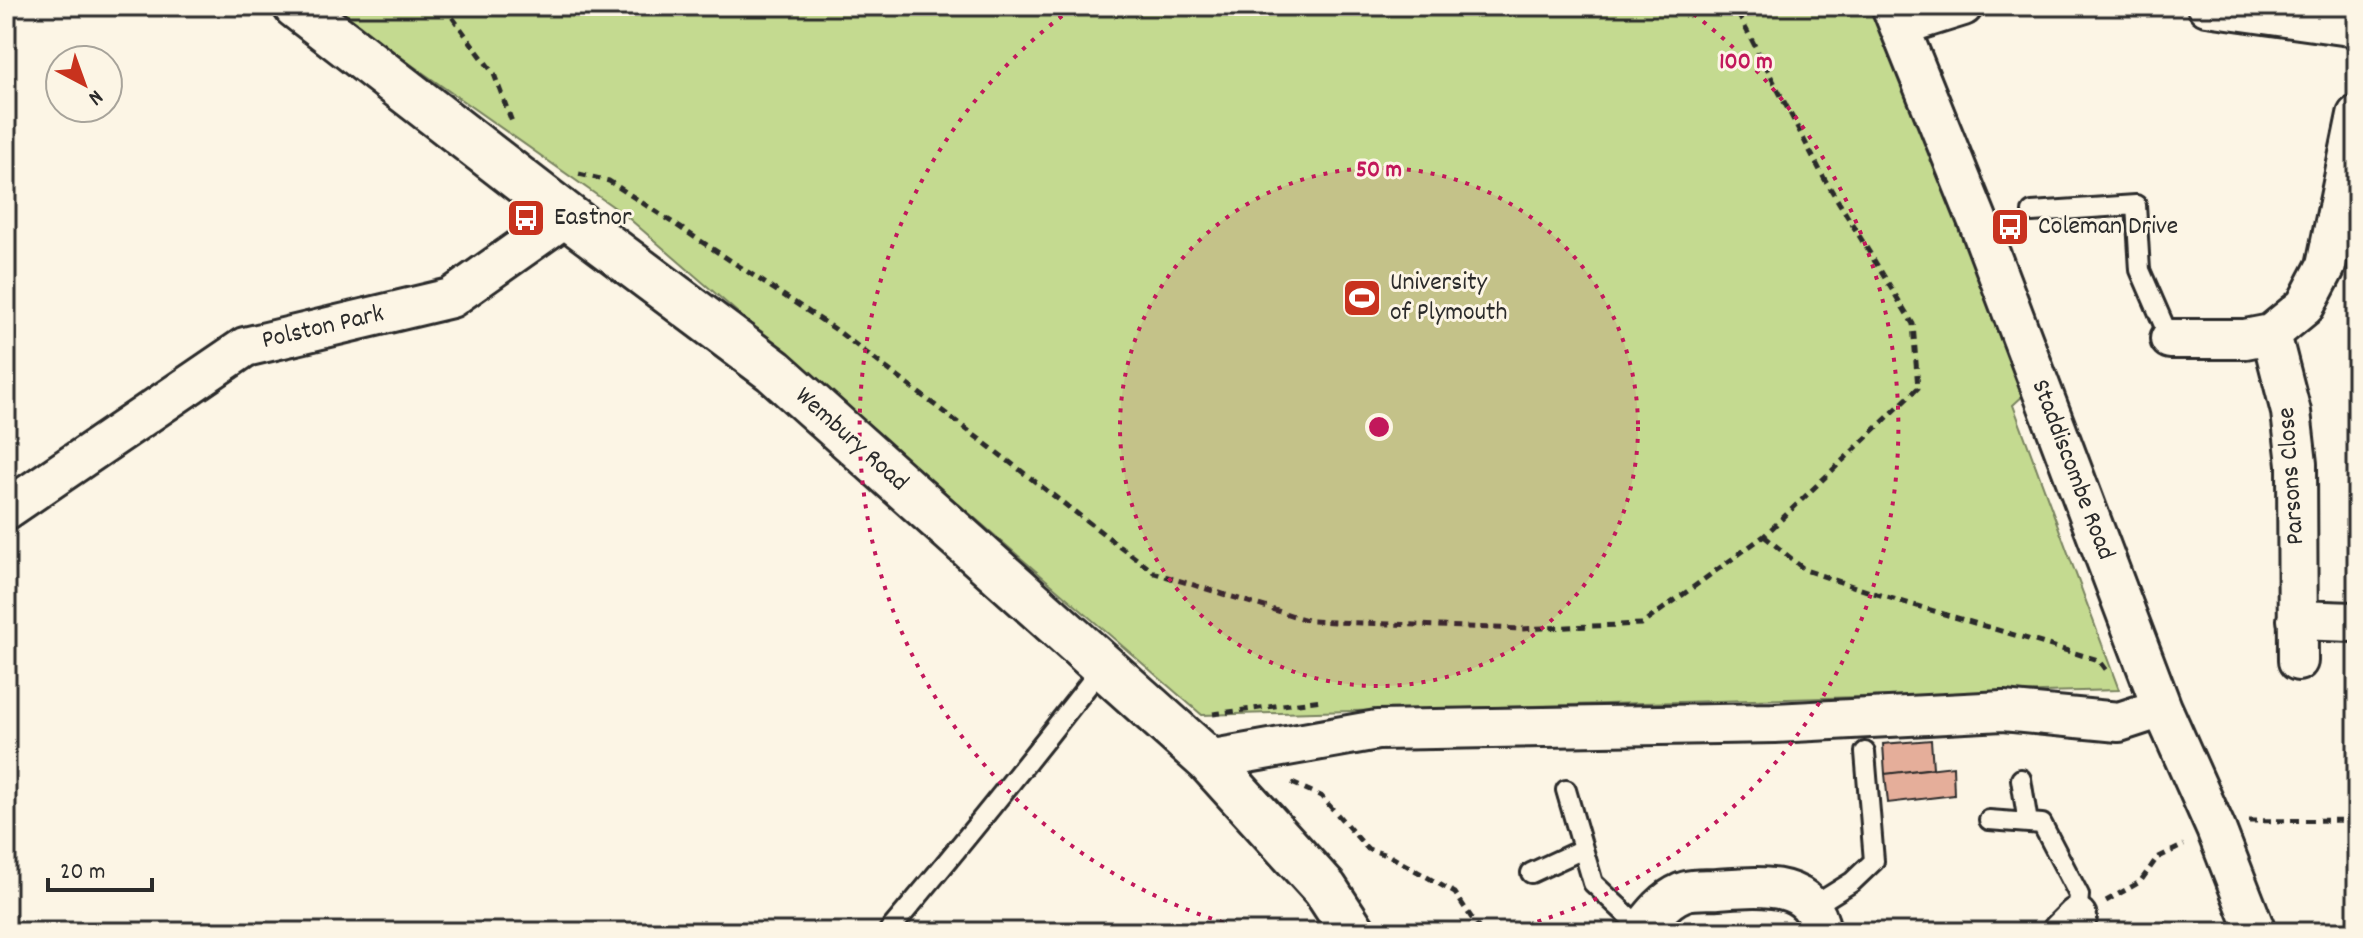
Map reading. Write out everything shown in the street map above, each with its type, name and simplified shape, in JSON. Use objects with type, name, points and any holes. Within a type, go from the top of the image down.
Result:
[{"type":"street","name":"Wembury Road","points":[[296,6],[567,216],[774,371],[1208,760],[1325,889],[1353,932]]},
{"type":"street","points":[[1895,16],[1963,6]]},
{"type":"street","points":[[2207,6],[2357,27]]},
{"type":"street","name":"Staddiscombe Road","points":[[1895,16],[1977,219],[2162,708],[2216,829],[2256,932]]},
{"type":"street","points":[[2170,339],[2245,339],[2271,334],[2305,306],[2326,266],[2357,115]]},
{"type":"street","name":"Polston Park","points":[[6,510],[245,347],[451,298],[567,216]]},
{"type":"street","name":"Parsons Close","points":[[2271,334],[2291,412],[2297,464],[2298,661]]},
{"type":"street","points":[[2297,620],[2353,622]]},
{"type":"street","points":[[1208,760],[1377,730],[1775,723],[2003,711],[2119,722],[2162,708]]},
{"type":"street","points":[[1641,930],[1657,910],[1681,892],[1790,890],[1809,902],[1816,920]]},
{"type":"lane","points":[[2032,212],[2136,205],[2140,270],[2170,339]]},
{"type":"lane","points":[[888,932],[1004,794],[1104,665]]},
{"type":"lane","points":[[1816,920],[1874,861],[1865,752]]},
{"type":"lane","points":[[2021,779],[2028,823]]},
{"type":"lane","points":[[1566,790],[1593,883],[1641,930]]},
{"type":"lane","points":[[1989,820],[2042,824],[2079,895],[2069,924]]},
{"type":"lane","points":[[1531,873],[1583,849]]},
{"type":"path","points":[[444,6],[494,74],[512,124]]},
{"type":"path","points":[[577,174],[609,181],[835,329],[1155,573],[1310,621],[1520,629],[1642,624],[1764,536],[1918,388],[1913,324],[1824,178],[1734,6]]},
{"type":"path","points":[[1764,536],[1805,570],[2098,660],[2112,680]]},
{"type":"path","points":[[1282,779],[1321,796],[1368,849],[1390,856],[1455,893],[1481,932]]},
{"type":"path","points":[[2069,924],[2140,882],[2157,858],[2216,829],[2247,821],[2357,820]]},
{"type":"green space","name":"University of Plymouth","points":[[328,6],[1874,6],[2038,382],[2013,405],[2119,690],[1202,715],[625,215]]},
{"type":"building","points":[[1931,740],[1933,768],[1885,774],[1883,744]]},
{"type":"building","points":[[1953,766],[1954,795],[1888,803],[1885,774]]},
{"type":"place","name":"Eastnor","points":[[526,218]]},
{"type":"place","name":"Coleman Drive","points":[[2010,227]]},
{"type":"place","name":"University of Plymouth","points":[[1362,298]]}]
